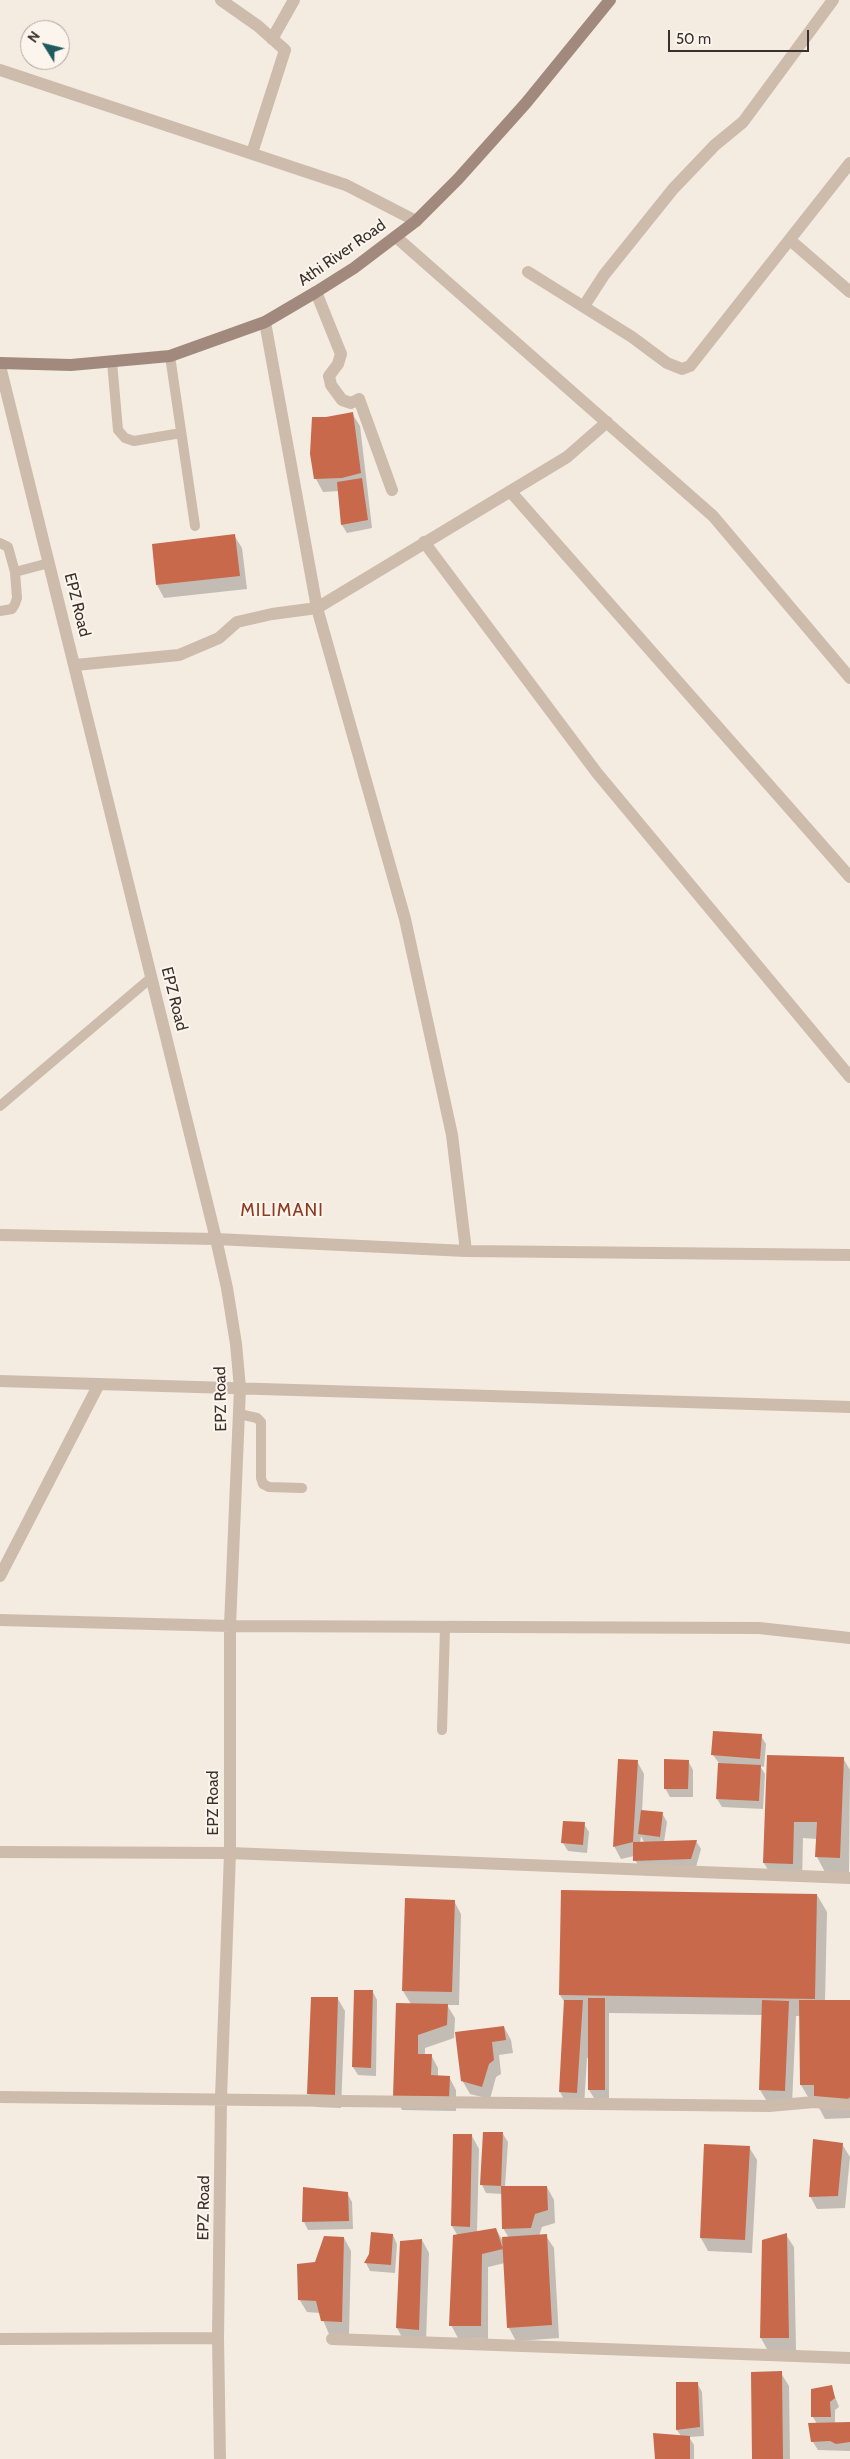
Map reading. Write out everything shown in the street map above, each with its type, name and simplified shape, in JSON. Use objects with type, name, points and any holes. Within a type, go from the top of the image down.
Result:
[{"type":"main road","name":"Athi River Road","points":[[0,365],[71,365],[170,356],[265,322],[316,292],[416,221],[526,103],[610,0]]},
{"type":"street","points":[[221,0],[285,50],[252,153]]},
{"type":"street","points":[[272,38],[294,0]]},
{"type":"street","points":[[584,306],[604,275],[673,188],[714,145],[743,122],[833,0]]},
{"type":"street","points":[[0,70],[346,185],[416,221]]},
{"type":"street","points":[[528,272],[584,306],[667,362],[682,369],[690,366],[850,163]]},
{"type":"street","points":[[396,237],[713,516],[850,678]]},
{"type":"street","points":[[790,240],[850,292]]},
{"type":"street","points":[[316,292],[341,354],[338,364],[329,376],[331,385],[342,400],[352,403],[359,399],[392,490]]},
{"type":"street","points":[[265,322],[317,608],[405,920],[452,1134],[466,1251]]},
{"type":"street","name":"EPZ Road","points":[[0,365],[216,1239],[227,1288],[240,1388],[230,1626],[230,1853],[221,2098],[218,2338],[220,2459]]},
{"type":"street","points":[[75,665],[179,655],[219,638],[238,622],[272,614],[317,608],[568,457],[607,422]]},
{"type":"street","points":[[510,491],[850,877]]},
{"type":"street","points":[[424,542],[597,773],[850,1077]]},
{"type":"street","points":[[0,1235],[216,1239],[466,1251],[850,1255]]},
{"type":"street","points":[[0,1381],[850,1407]]},
{"type":"street","points":[[0,1576],[99,1384]]},
{"type":"street","points":[[0,1620],[230,1626],[759,1628],[850,1638]]},
{"type":"street","points":[[0,1852],[230,1853],[850,1878]]},
{"type":"street","points":[[0,2097],[221,2098],[769,2106],[814,2102],[850,2105]]},
{"type":"street","points":[[0,2339],[218,2338]]},
{"type":"street","points":[[332,2339],[850,2358]]},
{"type":"lane","points":[[170,356],[195,526]]},
{"type":"lane","points":[[112,362],[118,430],[125,438],[134,441],[181,433]]},
{"type":"lane","points":[[0,543],[8,547],[15,572],[18,598],[12,609],[0,611]]},
{"type":"lane","points":[[15,572],[49,563]]},
{"type":"lane","points":[[0,1106],[152,977]]},
{"type":"lane","points":[[239,1414],[257,1418],[261,1422],[261,1478],[263,1484],[269,1487],[302,1488]]},
{"type":"lane","points":[[442,1730],[445,1628]]},
{"type":"building","points":[[353,412],[361,473],[342,478],[314,479],[310,454],[312,417],[326,417]]},
{"type":"building","points":[[362,478],[368,520],[341,525],[337,482]]},
{"type":"building","points":[[235,534],[240,576],[156,585],[152,544]]},
{"type":"building","points":[[713,1731],[762,1734],[760,1759],[711,1755]]},
{"type":"building","points":[[767,1755],[844,1757],[840,1858],[815,1857],[817,1822],[794,1822],[793,1864],[763,1863]]},
{"type":"building","points":[[618,1759],[638,1760],[633,1842],[613,1847]]},
{"type":"building","points":[[664,1759],[689,1760],[688,1789],[664,1789]]},
{"type":"building","points":[[718,1763],[761,1765],[759,1801],[716,1799]]},
{"type":"building","points":[[641,1810],[663,1812],[660,1837],[638,1834]]},
{"type":"building","points":[[563,1821],[585,1822],[583,1845],[561,1843]]},
{"type":"building","points":[[697,1840],[691,1859],[633,1861],[633,1842]]},
{"type":"building","points":[[561,1890],[817,1894],[815,1999],[559,1995]]},
{"type":"building","points":[[405,1898],[455,1900],[452,1992],[402,1991]]},
{"type":"building","points":[[354,1990],[373,1990],[371,2068],[352,2067]]},
{"type":"building","points":[[311,1997],[338,1997],[335,2095],[307,2094]]},
{"type":"building","points":[[588,1998],[605,1998],[605,2090],[588,2090]]},
{"type":"building","points":[[564,2000],[583,2000],[577,2093],[559,2092]]},
{"type":"building","points":[[762,2000],[789,2001],[785,2091],[759,2090]]},
{"type":"building","points":[[799,2000],[850,2000],[850,2097],[846,2101],[814,2102],[814,2085],[800,2085]]},
{"type":"building","points":[[396,2003],[448,2004],[447,2025],[418,2035],[418,2054],[432,2054],[431,2075],[450,2076],[449,2098],[393,2097]]},
{"type":"building","points":[[504,2026],[506,2040],[492,2042],[494,2060],[489,2064],[482,2087],[461,2081],[455,2032]]},
{"type":"building","points":[[483,2132],[503,2132],[501,2186],[480,2185]]},
{"type":"building","points":[[453,2134],[472,2134],[470,2227],[451,2226]]},
{"type":"building","points":[[813,2139],[843,2143],[838,2196],[809,2197]]},
{"type":"building","points":[[704,2144],[750,2146],[745,2240],[700,2238]]},
{"type":"building","points":[[501,2186],[547,2186],[548,2210],[535,2214],[531,2228],[502,2229]]},
{"type":"building","points":[[303,2187],[348,2192],[349,2221],[302,2222]]},
{"type":"building","points":[[496,2228],[503,2249],[482,2254],[481,2326],[449,2326],[453,2235]]},
{"type":"building","points":[[371,2232],[393,2234],[391,2265],[364,2263],[369,2254]]},
{"type":"building","points":[[787,2233],[789,2338],[760,2338],[762,2240]]},
{"type":"building","points":[[547,2234],[552,2325],[507,2328],[502,2237]]},
{"type":"building","points":[[324,2236],[344,2237],[342,2322],[321,2321],[316,2301],[298,2300],[297,2264],[315,2262]]},
{"type":"building","points":[[422,2239],[419,2330],[396,2328],[400,2241]]},
{"type":"building","points":[[782,2371],[783,2459],[752,2459],[751,2372]]},
{"type":"building","points":[[676,2382],[698,2382],[700,2427],[676,2430]]},
{"type":"building","points":[[832,2385],[835,2398],[830,2402],[831,2417],[811,2417],[811,2389]]},
{"type":"building","points":[[850,2422],[850,2442],[836,2444],[830,2441],[811,2442],[808,2423]]},
{"type":"building","points":[[653,2433],[690,2436],[690,2459],[655,2459]]},
{"type":"district","name":"MILIMANI","points":[[282,1211]]}]
